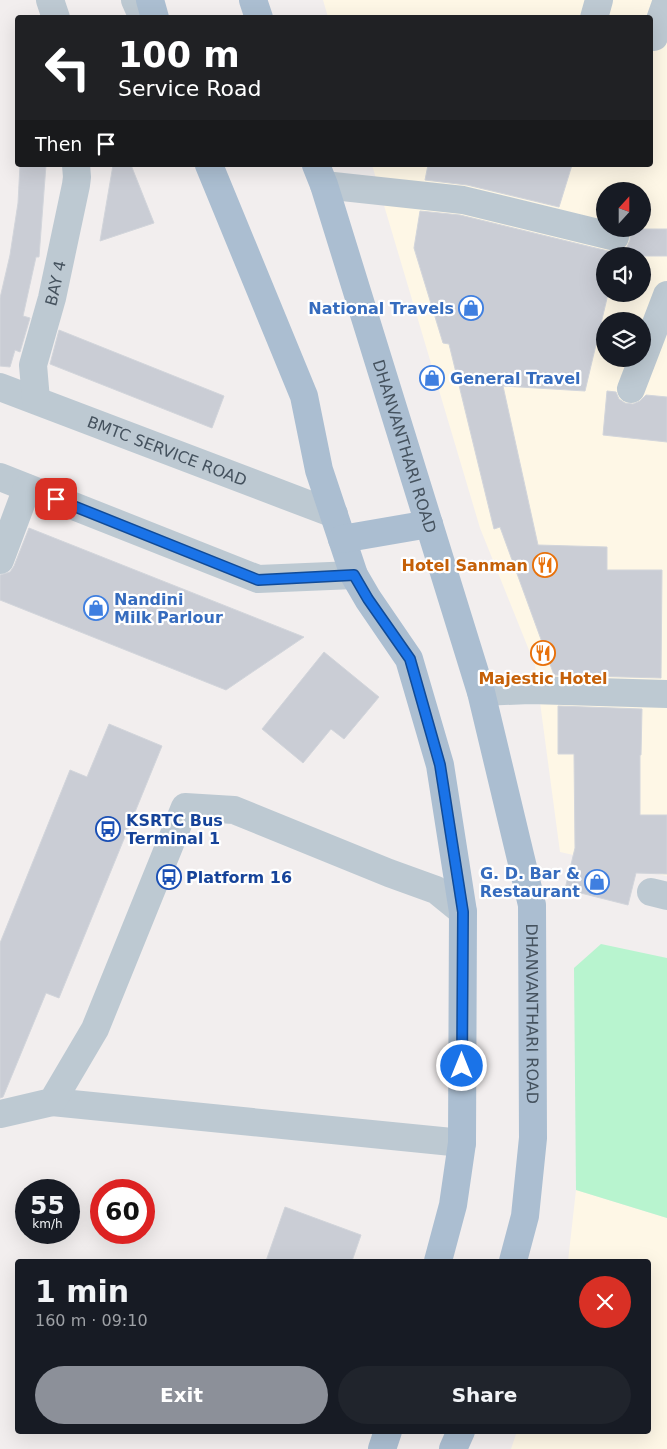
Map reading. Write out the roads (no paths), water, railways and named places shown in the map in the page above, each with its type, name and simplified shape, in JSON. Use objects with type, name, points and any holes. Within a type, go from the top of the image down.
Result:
[{"type":"main road","points":[[150,0],[154,15]]},
{"type":"main road","points":[[253,0],[258,15]]},
{"type":"main road","points":[[210,167],[304,396],[319,470],[354,575],[368,599],[410,659],[440,765],[463,912],[462,1143],[453,1205],[439,1259]]},
{"type":"main road","name":"DHANVANTHARI ROAD","points":[[320,175],[481,692],[532,905],[533,1138],[525,1216],[514,1259]]},
{"type":"main road","points":[[342,539],[429,524]]},
{"type":"main road","points":[[382,1449],[387,1434]]},
{"type":"main road","points":[[453,1449],[460,1434]]},
{"type":"street","points":[[50,0],[55,15]]},
{"type":"street","points":[[135,0],[142,15]]},
{"type":"street","points":[[595,15],[599,0]]},
{"type":"street","points":[[654,37],[667,0]]},
{"type":"street","name":"BAY 4","points":[[36,400],[33,365],[52,298],[78,177],[76,167]]},
{"type":"street","points":[[320,175],[463,200],[596,232]]},
{"type":"street","points":[[631,389],[665,305]]},
{"type":"street","name":"BMTC SERVICE ROAD","points":[[0,387],[334,514]]},
{"type":"street","points":[[0,477],[258,580],[354,575]]},
{"type":"street","points":[[0,560],[27,488]]},
{"type":"street","points":[[481,692],[530,690],[667,694]]},
{"type":"street","points":[[52,1102],[95,1029],[185,807],[234,810],[389,873],[436,890],[463,912]]},
{"type":"street","points":[[0,1114],[52,1102],[462,1143]]},
{"type":"place","name":"National Travels","points":[[471,308]]},
{"type":"place","name":"General Travel","points":[[432,378]]},
{"type":"place","name":"Hotel Sanman","points":[[545,565]]},
{"type":"place","name":"Nandini Milk Parlour","points":[[96,608]]},
{"type":"place","name":"Majestic Hotel","points":[[543,653]]},
{"type":"place","name":"KSRTC Bus Terminal 1","points":[[108,829]]},
{"type":"place","name":"Platform 16","points":[[169,877]]},
{"type":"place","name":"G. D. Bar & Restaurant","points":[[597,882]]}]
